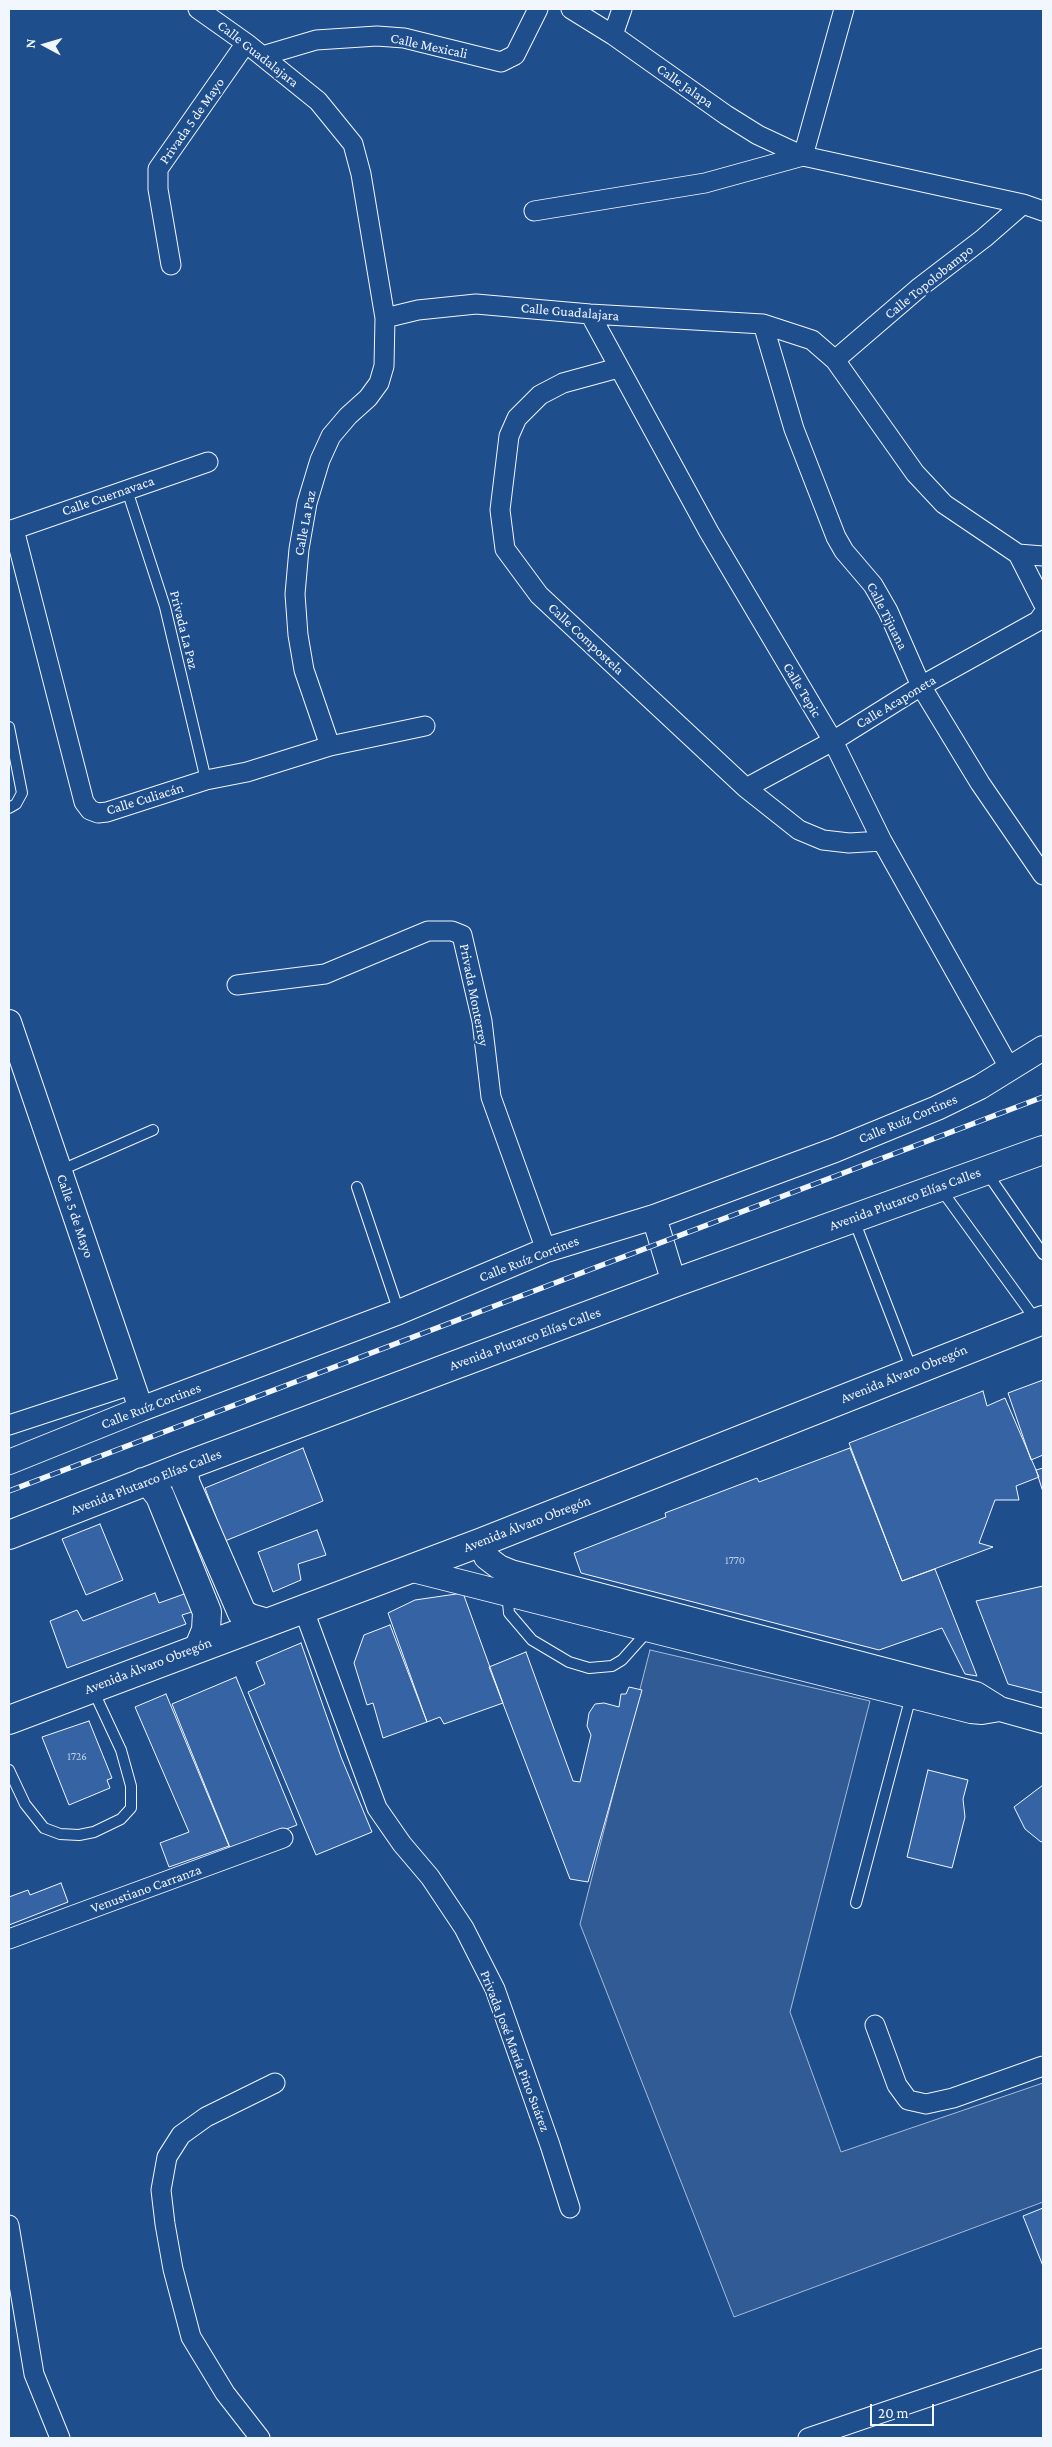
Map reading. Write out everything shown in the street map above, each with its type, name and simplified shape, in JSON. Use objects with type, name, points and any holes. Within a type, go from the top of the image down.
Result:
[{"type":"highway","name":"Avenida Plutarco Elías Calles","points":[[9,1535],[188,1465],[674,1283],[1043,1150]]},
{"type":"highway","name":"Avenida Álvaro Obregón","points":[[9,1720],[482,1542],[986,1342],[1039,1311]]},
{"type":"highway","points":[[188,1465],[184,1475],[186,1484],[242,1613],[250,1618],[268,1622]]},
{"type":"highway","points":[[144,1482],[152,1486],[160,1496],[207,1612],[206,1630],[199,1647]]},
{"type":"street","name":"Calle Guadalajara","points":[[198,9],[246,43],[318,101],[353,144],[361,174],[385,318],[418,310],[476,304],[766,332],[812,340],[835,360],[915,472],[944,504],[1018,554],[1043,556]]},
{"type":"street","name":"Calle Mexicali","points":[[262,56],[316,40],[377,36],[404,38],[501,62],[515,55],[538,9]]},
{"type":"street","name":"Calle Jalapa","points":[[571,9],[613,35],[726,115],[758,135],[803,156],[1023,204],[1043,211]]},
{"type":"street","points":[[613,35],[622,9]]},
{"type":"street","points":[[534,211],[705,183],[803,156],[844,9]]},
{"type":"street","name":"Privada 5 de Mayo","points":[[171,265],[158,189],[158,169],[246,43]]},
{"type":"street","name":"Calle Topolobampo","points":[[835,360],[920,287],[984,238],[1023,204]]},
{"type":"street","name":"Calle Tepic","points":[[590,314],[709,532],[832,741],[882,841],[1010,1069]]},
{"type":"street","name":"Calle La Paz","points":[[330,746],[304,670],[298,635],[295,594],[299,549],[307,503],[320,460],[331,436],[348,416],[368,398],[379,382],[384,366],[385,318]]},
{"type":"street","name":"Calle Tijuana","points":[[766,332],[794,429],[830,524],[844,551],[873,585],[921,686],[980,783],[1043,875]]},
{"type":"street","name":"Calle Compostela","points":[[618,368],[563,382],[540,395],[517,418],[509,436],[500,510],[505,549],[539,595],[746,788],[799,830],[823,840],[849,843],[882,841]]},
{"type":"street","name":"Calle Cuernavaca","points":[[11,530],[208,462]]},
{"type":"street","name":"Calle Culiacán","points":[[11,530],[84,802],[90,810],[98,813],[107,812],[206,780],[247,772],[330,746],[425,726]]},
{"type":"street","points":[[1018,554],[1043,603]]},
{"type":"street","name":"Calle Acaponeta","points":[[746,788],[832,741],[921,686],[1038,621],[1043,614]]},
{"type":"street","name":"Privada Monterrey","points":[[237,985],[325,974],[428,931],[452,931],[462,935],[482,1021],[491,1097],[546,1250]]},
{"type":"street","name":"Calle 5 de Mayo","points":[[9,1022],[141,1409]]},
{"type":"street","name":"Calle Ruíz Cortines","points":[[9,1462],[141,1409],[399,1312],[546,1250],[654,1217],[876,1134],[980,1087],[1043,1048]]},
{"type":"street","points":[[654,1217],[674,1283]]},
{"type":"street","points":[[9,1425],[131,1384]]},
{"type":"street","points":[[482,1542],[486,1557],[499,1567],[509,1583],[648,1631],[913,1687]]},
{"type":"street","points":[[409,1569],[509,1583],[913,1687],[971,1711],[982,1712],[1000,1709],[1043,1721]]},
{"type":"street","name":"Privada José María Pino Suárez","points":[[303,1608],[376,1808],[402,1844],[430,1877],[464,1928],[495,1989],[570,2208]]},
{"type":"street","name":"Venustiano Carranza","points":[[9,1939],[283,1838]]},
{"type":"street","points":[[875,2025],[897,2085],[908,2100],[926,2104],[952,2098],[1043,2066]]},
{"type":"street","points":[[260,2438],[225,2393],[191,2337],[173,2269],[161,2190],[167,2157],[181,2136],[206,2116],[275,2083]]},
{"type":"street","points":[[9,2225],[34,2374],[60,2438]]},
{"type":"street","points":[[808,2438],[1043,2358]]},
{"type":"lane","name":"Privada La Paz","points":[[127,490],[165,607],[206,780]]},
{"type":"lane","points":[[9,726],[10,740],[22,793],[16,804],[9,808]]},
{"type":"lane","points":[[59,1170],[153,1130]]},
{"type":"lane","points":[[985,1170],[1043,1254]]},
{"type":"lane","points":[[357,1187],[399,1312]]},
{"type":"lane","points":[[940,1187],[1039,1311]]},
{"type":"lane","points":[[853,1218],[912,1371]]},
{"type":"lane","points":[[509,1583],[509,1613],[532,1640],[569,1662],[588,1668],[612,1666],[622,1660],[648,1631]]},
{"type":"lane","points":[[856,1903],[913,1687]]},
{"type":"lane","points":[[9,1770],[25,1804],[44,1828],[60,1834],[79,1835],[94,1832],[121,1819],[131,1808],[131,1786],[121,1750],[92,1688]]},
{"type":"shaded area","points":[[650,1650],[870,1701],[790,2012],[841,2152],[1043,2083],[1043,2202],[734,2317],[580,1924]]},
{"type":"building","points":[[1043,1380],[1043,1455],[1031,1460],[1008,1393]]},
{"type":"building","points":[[983,1391],[987,1406],[1005,1398],[1039,1477],[1016,1486],[1019,1500],[995,1500],[979,1543],[993,1547],[902,1581],[849,1443]]},
{"type":"building","points":[[303,1448],[323,1501],[225,1541],[205,1488]]},
{"type":"building","points":[[850,1448],[902,1581],[935,1569],[977,1676],[965,1674],[942,1628],[879,1650],[581,1573],[574,1553],[666,1517],[665,1513],[757,1478],[759,1482]]},
{"type":"building","points":[[1043,1468],[1043,1492],[1036,1470]]},
{"type":"building","points":[[100,1524],[123,1580],[86,1595],[62,1539]]},
{"type":"building","points":[[317,1530],[326,1555],[298,1564],[301,1580],[273,1592],[258,1552]]},
{"type":"building","points":[[1043,1586],[1043,1693],[1008,1684],[976,1601]]},
{"type":"building","points":[[155,1593],[159,1603],[187,1593],[195,1611],[182,1615],[186,1624],[67,1668],[50,1621],[77,1610],[83,1621]]},
{"type":"building","points":[[463,1593],[503,1703],[444,1724],[440,1717],[427,1722],[388,1613],[415,1600]]},
{"type":"building","points":[[390,1625],[427,1722],[383,1738],[373,1703],[367,1705],[354,1663],[364,1635]]},
{"type":"building","points":[[301,1643],[341,1757],[372,1832],[316,1855],[248,1692],[265,1684],[256,1662]]},
{"type":"building","points":[[526,1652],[573,1781],[580,1782],[591,1735],[587,1726],[589,1713],[595,1704],[604,1703],[619,1707],[621,1694],[626,1694],[629,1687],[642,1690],[588,1882],[570,1879],[489,1667]]},
{"type":"building","points":[[236,1677],[297,1825],[231,1850],[172,1704]]},
{"type":"building","points":[[166,1694],[229,1846],[169,1867],[160,1843],[189,1832],[135,1707]]},
{"type":"building","points":[[89,1721],[112,1778],[107,1780],[110,1788],[69,1805],[42,1737]]},
{"type":"building","points":[[928,1770],[968,1780],[963,1799],[965,1817],[952,1868],[907,1857]]},
{"type":"building","points":[[1043,1785],[1043,1841],[1041,1842],[1025,1829],[1014,1807]]},
{"type":"building","points":[[61,1883],[68,1902],[9,1925],[9,1897],[28,1890],[30,1895]]},
{"type":"building","points":[[1043,2208],[1043,2266],[1023,2216]]},
{"type":"railway","points":[[9,1491],[1043,1097]]}]
